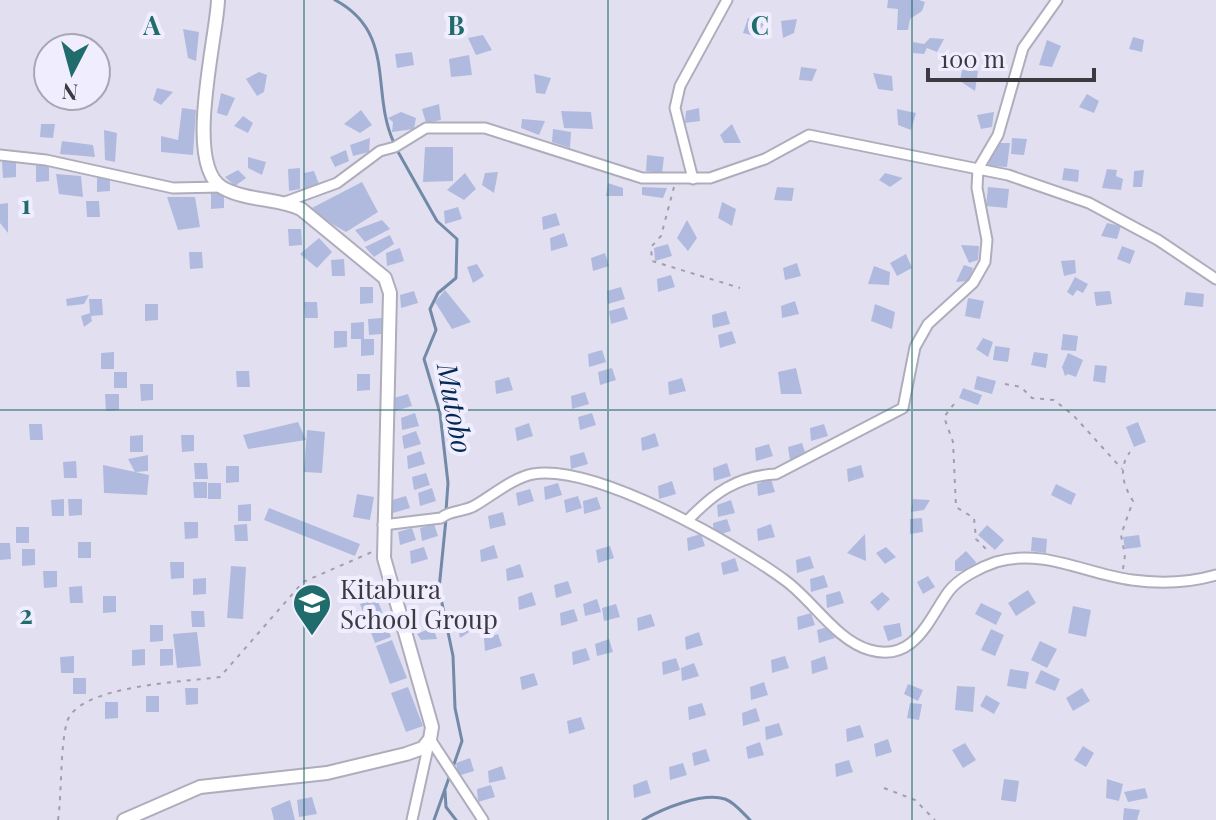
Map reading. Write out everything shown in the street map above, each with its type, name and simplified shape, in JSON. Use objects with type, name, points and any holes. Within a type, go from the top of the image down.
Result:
[{"type":"main road","points":[[124,820],[200,787],[342,770],[406,754],[423,748],[430,739],[432,727],[384,558],[390,293],[385,278],[301,209],[285,202],[243,195],[221,187],[208,164],[205,140],[209,62],[218,0]]},
{"type":"street","points":[[693,179],[675,108],[680,86],[727,0]]},
{"type":"street","points":[[688,520],[734,482],[752,476],[776,474],[903,408],[915,347],[928,324],[973,283],[985,262],[987,240],[977,188],[978,169],[998,135],[1023,48],[1057,0]]},
{"type":"street","points":[[285,202],[337,183],[380,151],[395,147],[426,128],[485,128],[642,178],[676,179],[710,178],[765,159],[809,135],[978,169],[1089,203],[1158,240],[1216,279]]},
{"type":"street","points":[[0,155],[46,160],[173,188],[221,187]]},
{"type":"street","points":[[383,525],[441,518],[446,513],[468,509],[532,474],[561,475],[688,520],[788,582],[855,643],[872,651],[894,651],[910,645],[927,628],[949,591],[959,581],[1000,561],[1037,559],[1061,562],[1122,578],[1167,583],[1216,575]]},
{"type":"street","points":[[412,820],[430,739]]},
{"type":"street","points":[[430,739],[483,820]]},
{"type":"path","points":[[676,179],[661,236],[651,247],[652,261],[740,288]]},
{"type":"path","points":[[1005,384],[1021,387],[1032,398],[1054,400],[1074,416],[1122,469],[1125,488],[1133,501],[1121,535],[1125,555],[1122,578]]},
{"type":"path","points":[[954,404],[944,417],[953,442],[956,507],[974,518],[976,539],[1000,561]]},
{"type":"path","points":[[1122,469],[1130,452]]},
{"type":"path","points":[[58,820],[67,721],[80,703],[101,694],[220,677],[303,582],[372,551],[384,558]]},
{"type":"path","points":[[884,788],[915,800],[935,820]]},
{"type":"building","points":[[888,0],[925,2],[922,11],[910,19],[908,30],[897,30],[898,9],[887,8]]},
{"type":"building","points":[[748,18],[764,24],[755,36],[743,33]]},
{"type":"building","points":[[797,19],[794,33],[783,38],[781,21]]},
{"type":"building","points":[[183,29],[199,32],[196,61],[188,58]]},
{"type":"building","points":[[483,35],[492,50],[476,55],[468,38]]},
{"type":"building","points":[[1133,37],[1144,40],[1142,52],[1129,49]]},
{"type":"building","points":[[930,38],[944,39],[937,52],[927,48],[924,54],[913,53],[913,42],[924,44]]},
{"type":"building","points":[[1047,40],[1061,46],[1052,67],[1039,65]]},
{"type":"building","points":[[412,52],[414,65],[397,68],[395,54]]},
{"type":"building","points":[[469,55],[472,75],[451,77],[449,59]]},
{"type":"building","points":[[801,67],[817,69],[812,81],[799,80]]},
{"type":"building","points":[[962,70],[978,71],[975,91],[960,81]]},
{"type":"building","points":[[259,72],[267,75],[264,92],[257,96],[246,79]]},
{"type":"building","points":[[873,73],[892,76],[893,91],[878,89]]},
{"type":"building","points":[[534,74],[551,78],[545,94],[536,93]]},
{"type":"building","points":[[157,88],[173,92],[161,105],[153,100]]},
{"type":"building","points":[[221,93],[235,98],[227,116],[217,113]]},
{"type":"building","points":[[1087,94],[1099,101],[1094,113],[1079,107]]},
{"type":"building","points":[[439,104],[441,120],[426,123],[422,109]]},
{"type":"building","points":[[182,108],[196,110],[193,155],[161,152],[161,136],[178,140]]},
{"type":"building","points":[[699,108],[700,121],[685,123],[686,111]]},
{"type":"building","points":[[897,109],[916,113],[911,130],[898,125]]},
{"type":"building","points":[[361,110],[372,125],[360,133],[344,124]]},
{"type":"building","points":[[561,111],[591,112],[593,129],[564,128]]},
{"type":"building","points":[[401,112],[416,118],[414,129],[392,132],[393,122],[388,118]]},
{"type":"building","points":[[994,112],[992,127],[981,129],[977,115]]},
{"type":"building","points":[[243,116],[253,123],[248,133],[234,126]]},
{"type":"building","points":[[522,119],[545,121],[539,135],[521,128]]},
{"type":"building","points":[[41,124],[55,124],[53,138],[40,137]]},
{"type":"building","points":[[732,124],[741,143],[724,143],[720,135]]},
{"type":"building","points":[[553,129],[571,132],[570,148],[552,142]]},
{"type":"building","points":[[104,130],[117,133],[115,162],[105,160]]},
{"type":"building","points":[[370,138],[369,152],[353,156],[350,145]]},
{"type":"building","points":[[1012,138],[1027,139],[1024,155],[1011,154]]},
{"type":"building","points":[[62,141],[93,145],[95,157],[60,154]]},
{"type":"building","points":[[994,143],[1010,143],[1007,167],[988,166]]},
{"type":"building","points":[[425,147],[453,147],[453,181],[423,182]]},
{"type":"building","points":[[346,150],[349,161],[335,167],[330,157]]},
{"type":"building","points":[[647,155],[664,157],[662,173],[646,171]]},
{"type":"building","points":[[248,157],[266,162],[262,175],[248,168]]},
{"type":"building","points":[[16,161],[16,177],[3,178],[2,162]]},
{"type":"building","points":[[36,165],[49,165],[49,181],[36,182]]},
{"type":"building","points":[[300,168],[300,189],[289,191],[288,169]]},
{"type":"building","points":[[1064,168],[1079,170],[1078,182],[1062,180]]},
{"type":"building","points":[[1107,169],[1117,170],[1116,176],[1123,179],[1121,190],[1102,188]]},
{"type":"building","points":[[238,170],[246,178],[235,186],[225,177]]},
{"type":"building","points":[[1144,170],[1142,187],[1133,187],[1134,171]]},
{"type":"building","points":[[314,171],[319,184],[305,190],[304,173]]},
{"type":"building","points":[[498,172],[494,193],[482,185],[485,173]]},
{"type":"building","points":[[465,173],[476,189],[464,200],[447,190]]},
{"type":"building","points":[[885,173],[903,178],[890,187],[879,180]]},
{"type":"building","points":[[56,174],[81,176],[83,197],[59,194]]},
{"type":"building","points":[[97,175],[110,175],[110,191],[97,192]]},
{"type":"building","points":[[362,182],[378,212],[346,232],[308,210]]},
{"type":"building","points":[[608,183],[623,188],[623,196],[606,196]]},
{"type":"building","points":[[642,187],[667,188],[663,198],[642,195]]},
{"type":"building","points":[[777,187],[794,188],[792,201],[774,200]]},
{"type":"building","points":[[988,187],[1009,189],[1007,208],[986,206]]},
{"type":"building","points":[[224,192],[224,208],[211,209],[211,193]]},
{"type":"building","points":[[167,197],[195,197],[200,227],[178,230]]},
{"type":"building","points":[[86,201],[99,201],[100,217],[87,217]]},
{"type":"building","points":[[722,202],[736,209],[732,226],[718,218]]},
{"type":"building","points":[[8,203],[8,233],[0,223],[0,204]]},
{"type":"building","points":[[458,207],[462,219],[445,224],[444,211]]},
{"type":"building","points":[[556,213],[560,225],[543,230],[542,217]]},
{"type":"building","points":[[382,220],[390,229],[365,242],[355,230]]},
{"type":"building","points":[[687,220],[697,238],[688,251],[677,238]]},
{"type":"building","points":[[1107,223],[1121,226],[1117,239],[1101,236]]},
{"type":"building","points":[[288,229],[301,229],[302,245],[289,246]]},
{"type":"building","points":[[564,233],[568,246],[551,251],[550,238]]},
{"type":"building","points":[[390,235],[394,244],[374,257],[365,247]]},
{"type":"building","points":[[319,238],[332,252],[317,268],[300,254]]},
{"type":"building","points":[[668,244],[672,256],[655,261],[654,248]]},
{"type":"building","points":[[961,245],[979,246],[978,260],[969,263]]},
{"type":"building","points":[[1122,246],[1135,251],[1130,264],[1117,259]]},
{"type":"building","points":[[400,248],[404,261],[387,266],[386,253]]},
{"type":"building","points":[[189,252],[202,252],[203,268],[190,269]]},
{"type":"building","points":[[605,253],[609,266],[593,271],[591,258]]},
{"type":"building","points":[[906,254],[912,268],[897,276],[890,263]]},
{"type":"building","points":[[344,259],[345,276],[332,276],[331,260]]},
{"type":"building","points":[[1075,260],[1076,273],[1064,276],[1061,261]]},
{"type":"building","points":[[797,263],[801,276],[785,280],[783,268]]},
{"type":"building","points":[[477,264],[484,276],[473,283],[467,267]]},
{"type":"building","points":[[964,265],[973,268],[969,281],[956,282]]},
{"type":"building","points":[[874,266],[890,272],[889,285],[868,284]]},
{"type":"building","points":[[671,275],[675,287],[658,292],[657,279]]},
{"type":"building","points":[[1075,277],[1088,284],[1083,293],[1077,290],[1073,296],[1067,292]]},
{"type":"building","points":[[360,287],[373,287],[373,303],[360,304]]},
{"type":"building","points":[[621,287],[625,299],[608,304],[607,291]]},
{"type":"building","points":[[445,290],[471,322],[452,329],[435,302]]},
{"type":"building","points":[[414,291],[418,303],[401,308],[400,295]]},
{"type":"building","points":[[1110,291],[1112,304],[1096,306],[1094,292]]},
{"type":"building","points":[[1186,292],[1204,294],[1203,307],[1184,305]]},
{"type":"building","points":[[89,295],[84,304],[67,306],[66,299]]},
{"type":"building","points":[[968,298],[984,301],[980,319],[965,316]]},
{"type":"building","points":[[89,299],[102,299],[103,315],[91,316],[92,321],[84,327],[81,316],[90,313]]},
{"type":"building","points":[[795,301],[799,314],[782,318],[781,306]]},
{"type":"building","points":[[304,302],[317,302],[318,318],[305,318]]},
{"type":"building","points":[[145,304],[158,304],[158,320],[145,321]]},
{"type":"building","points":[[875,304],[895,312],[892,329],[871,321]]},
{"type":"building","points":[[624,307],[628,319],[611,324],[609,311]]},
{"type":"building","points":[[726,311],[730,324],[713,328],[712,315]]},
{"type":"building","points":[[382,318],[382,334],[369,335],[368,319]]},
{"type":"building","points":[[364,322],[364,339],[374,339],[374,355],[361,356],[361,339],[351,339],[351,323]]},
{"type":"building","points":[[334,331],[347,331],[347,347],[334,348]]},
{"type":"building","points":[[732,331],[736,343],[720,348],[718,335]]},
{"type":"building","points":[[1063,334],[1078,336],[1076,351],[1061,350]]},
{"type":"building","points":[[983,338],[993,342],[988,357],[976,349]]},
{"type":"building","points":[[995,346],[1010,348],[1008,362],[993,360]]},
{"type":"building","points":[[602,350],[606,362],[589,367],[588,354]]},
{"type":"building","points":[[114,352],[114,369],[101,369],[101,353]]},
{"type":"building","points":[[1034,352],[1048,354],[1046,368],[1031,365]]},
{"type":"building","points":[[1068,353],[1083,360],[1076,377],[1065,376],[1062,367]]},
{"type":"building","points":[[1095,365],[1107,366],[1105,383],[1093,381]]},
{"type":"building","points":[[612,368],[616,380],[600,385],[598,372]]},
{"type":"building","points":[[796,368],[802,394],[781,394],[778,372]]},
{"type":"building","points":[[236,371],[249,371],[250,387],[237,387]]},
{"type":"building","points":[[114,372],[127,372],[127,388],[114,388]]},
{"type":"building","points":[[357,374],[370,374],[370,390],[357,391]]},
{"type":"building","points":[[977,376],[996,381],[992,394],[974,389]]},
{"type":"building","points":[[509,377],[513,390],[496,394],[495,381]]},
{"type":"building","points":[[682,378],[686,391],[669,395],[668,382]]},
{"type":"building","points":[[140,384],[153,384],[153,400],[141,401]]},
{"type":"building","points":[[963,388],[982,395],[978,405],[959,398]]},
{"type":"building","points":[[585,392],[589,404],[572,409],[571,396]]},
{"type":"building","points":[[105,394],[119,394],[119,410],[106,411]]},
{"type":"building","points":[[408,394],[412,406],[395,411],[394,398]]},
{"type":"building","points":[[415,413],[419,426],[402,430],[401,418]]},
{"type":"building","points":[[592,413],[596,425],[580,430],[578,417]]},
{"type":"building","points":[[298,422],[306,440],[248,449],[243,435]]},
{"type":"building","points":[[1138,422],[1146,442],[1134,447],[1126,427]]},
{"type":"building","points":[[529,423],[533,436],[517,441],[515,428]]},
{"type":"building","points":[[29,424],[42,424],[43,440],[30,440]]},
{"type":"building","points":[[824,424],[828,436],[811,441],[810,428]]},
{"type":"building","points":[[307,430],[325,432],[322,473],[304,472]]},
{"type":"building","points":[[416,431],[421,444],[404,449],[402,436]]},
{"type":"building","points":[[655,433],[659,446],[642,451],[641,438]]},
{"type":"building","points":[[143,435],[143,452],[130,452],[130,436]]},
{"type":"building","points":[[181,435],[194,435],[194,451],[182,452]]},
{"type":"building","points":[[802,443],[806,455],[790,460],[788,447]]},
{"type":"building","points":[[769,444],[773,456],[756,461],[755,448]]},
{"type":"building","points":[[421,451],[425,464],[408,469],[407,456]]},
{"type":"building","points":[[584,452],[588,464],[571,469],[570,456]]},
{"type":"building","points":[[148,455],[148,471],[135,472],[128,459]]},
{"type":"building","points":[[76,461],[77,478],[64,478],[63,462]]},
{"type":"building","points":[[194,463],[207,463],[208,479],[195,479]]},
{"type":"building","points":[[727,463],[731,476],[714,481],[713,468]]},
{"type":"building","points":[[103,465],[149,475],[147,495],[104,493]]},
{"type":"building","points":[[861,465],[864,477],[848,482],[847,469]]},
{"type":"building","points":[[226,466],[239,466],[239,482],[226,483]]},
{"type":"building","points":[[426,473],[430,485],[414,490],[412,477]]},
{"type":"building","points":[[771,479],[775,492],[758,496],[757,484]]},
{"type":"building","points":[[672,481],[676,494],[659,499],[658,486]]},
{"type":"building","points":[[193,482],[207,482],[207,498],[194,498]]},
{"type":"building","points":[[208,483],[221,483],[221,499],[208,499]]},
{"type":"building","points":[[558,483],[562,495],[545,500],[544,487]]},
{"type":"building","points":[[1056,484],[1076,494],[1071,505],[1051,495]]},
{"type":"building","points":[[432,488],[436,501],[420,506],[418,493]]},
{"type":"building","points":[[530,489],[534,501],[518,506],[516,493]]},
{"type":"building","points":[[357,494],[374,497],[370,520],[353,517]]},
{"type":"building","points":[[406,496],[410,508],[393,513],[392,500]]},
{"type":"building","points":[[578,496],[582,508],[566,513],[564,500]]},
{"type":"building","points":[[597,497],[601,509],[584,514],[583,501]]},
{"type":"building","points":[[64,499],[64,516],[52,516],[51,500]]},
{"type":"building","points":[[68,499],[82,499],[82,515],[69,516]]},
{"type":"building","points":[[913,499],[930,500],[924,510],[911,512]]},
{"type":"building","points":[[731,500],[735,513],[718,517],[717,505]]},
{"type":"building","points":[[251,504],[251,521],[238,521],[238,505]]},
{"type":"building","points":[[269,508],[360,544],[355,556],[264,520]]},
{"type":"building","points":[[503,512],[506,525],[490,529],[488,516]]},
{"type":"building","points":[[922,518],[923,532],[910,534],[910,519]]},
{"type":"building","points":[[727,519],[731,531],[714,536],[713,523]]},
{"type":"building","points":[[184,522],[198,522],[198,538],[185,539]]},
{"type":"building","points":[[247,524],[248,541],[235,541],[234,525]]},
{"type":"building","points":[[434,524],[438,536],[422,541],[420,528]]},
{"type":"building","points":[[771,524],[775,537],[758,541],[757,529]]},
{"type":"building","points":[[987,525],[1004,540],[995,550],[978,535]]},
{"type":"building","points":[[16,527],[29,527],[29,543],[16,543]]},
{"type":"building","points":[[412,528],[416,540],[400,545],[398,532]]},
{"type":"building","points":[[701,534],[705,546],[688,551],[687,538]]},
{"type":"building","points":[[865,534],[866,561],[847,553]]},
{"type":"building","points":[[1139,535],[1141,547],[1125,549],[1123,537]]},
{"type":"building","points":[[1032,537],[1047,539],[1046,553],[1031,551]]},
{"type":"building","points":[[78,542],[91,542],[91,558],[78,558]]},
{"type":"building","points":[[0,543],[10,543],[11,559],[0,560]]},
{"type":"building","points":[[494,545],[498,558],[481,562],[480,550]]},
{"type":"building","points":[[610,546],[614,558],[598,563],[596,550]]},
{"type":"building","points":[[424,547],[428,559],[411,564],[410,551]]},
{"type":"building","points":[[886,547],[896,557],[885,564],[876,553]]},
{"type":"building","points":[[22,549],[35,549],[35,565],[22,566]]},
{"type":"building","points":[[966,551],[976,562],[973,571],[955,571],[955,561]]},
{"type":"building","points":[[810,556],[814,568],[797,573],[796,560]]},
{"type":"building","points":[[735,558],[739,571],[723,575],[721,563]]},
{"type":"building","points":[[170,562],[184,562],[184,578],[171,579]]},
{"type":"building","points":[[520,564],[524,577],[507,581],[506,569]]},
{"type":"building","points":[[231,566],[246,567],[243,619],[227,618]]},
{"type":"building","points":[[43,571],[57,571],[57,587],[44,588]]},
{"type":"building","points":[[824,575],[828,587],[811,592],[810,579]]},
{"type":"building","points":[[928,576],[935,587],[923,594],[917,582]]},
{"type":"building","points":[[206,578],[206,594],[193,595],[193,579]]},
{"type":"building","points":[[568,581],[572,593],[556,598],[554,585]]},
{"type":"building","points":[[82,586],[83,603],[70,603],[69,587]]},
{"type":"building","points":[[1028,590],[1036,603],[1016,616],[1008,603]]},
{"type":"building","points":[[840,591],[844,603],[827,608],[826,595]]},
{"type":"building","points":[[532,592],[536,605],[519,610],[518,597]]},
{"type":"building","points":[[882,592],[890,599],[878,611],[870,602]]},
{"type":"building","points":[[103,596],[116,596],[116,612],[103,613]]},
{"type":"building","points":[[377,598],[391,637],[375,643],[360,604]]},
{"type":"building","points":[[597,599],[601,612],[585,616],[583,604]]},
{"type":"building","points":[[981,603],[1002,613],[996,625],[975,614]]},
{"type":"building","points":[[616,604],[620,617],[604,621],[602,608]]},
{"type":"building","points":[[1073,606],[1091,610],[1086,637],[1068,633]]},
{"type":"building","points":[[574,609],[578,621],[561,626],[560,613]]},
{"type":"building","points":[[191,611],[204,611],[205,627],[192,627]]},
{"type":"building","points":[[811,613],[815,625],[798,630],[797,617]]},
{"type":"building","points":[[474,614],[477,627],[460,638],[457,622]]},
{"type":"building","points":[[651,614],[655,626],[638,631],[637,618]]},
{"type":"building","points":[[900,623],[902,636],[888,641],[883,626]]},
{"type":"building","points":[[150,625],[163,625],[163,641],[150,642]]},
{"type":"building","points":[[831,626],[835,638],[819,643],[817,630]]},
{"type":"building","points":[[433,627],[437,639],[421,640],[417,634]]},
{"type":"building","points":[[991,629],[1004,635],[995,656],[981,650]]},
{"type":"building","points":[[197,632],[201,666],[177,668],[173,634]]},
{"type":"building","points":[[699,632],[703,645],[686,650],[685,637]]},
{"type":"building","points":[[498,634],[502,646],[485,651],[484,638]]},
{"type":"building","points":[[609,639],[613,652],[597,656],[595,644]]},
{"type":"building","points":[[392,640],[407,678],[390,684],[376,646]]},
{"type":"building","points":[[1040,641],[1057,649],[1047,668],[1031,660]]},
{"type":"building","points":[[586,648],[590,660],[573,665],[572,652]]},
{"type":"building","points":[[145,649],[145,665],[132,666],[132,650]]},
{"type":"building","points":[[160,649],[173,649],[173,665],[160,666]]},
{"type":"building","points":[[74,656],[74,673],[61,673],[60,657]]},
{"type":"building","points":[[785,656],[789,668],[772,673],[771,660]]},
{"type":"building","points":[[825,656],[828,669],[812,674],[811,661]]},
{"type":"building","points":[[676,658],[680,670],[663,675],[662,662]]},
{"type":"building","points":[[694,663],[699,676],[682,681],[681,668]]},
{"type":"building","points":[[1010,669],[1029,672],[1026,689],[1007,686]]},
{"type":"building","points":[[1041,670],[1060,679],[1055,691],[1035,683]]},
{"type":"building","points":[[534,673],[538,685],[522,690],[520,677]]},
{"type":"building","points":[[73,678],[86,678],[86,694],[73,694]]},
{"type":"building","points":[[764,682],[768,695],[751,700],[750,687]]},
{"type":"building","points":[[908,684],[923,690],[918,701],[904,694]]},
{"type":"building","points":[[957,686],[975,687],[973,712],[955,710]]},
{"type":"building","points":[[408,687],[423,726],[406,732],[391,693]]},
{"type":"building","points":[[185,688],[198,688],[198,704],[186,705]]},
{"type":"building","points":[[1082,688],[1090,701],[1073,711],[1066,698]]},
{"type":"building","points":[[986,695],[1000,703],[994,714],[980,706]]},
{"type":"building","points":[[146,696],[159,696],[159,712],[146,712]]},
{"type":"building","points":[[105,702],[118,702],[118,718],[105,719]]},
{"type":"building","points":[[702,703],[706,715],[689,720],[688,707]]},
{"type":"building","points":[[910,703],[922,704],[919,720],[907,718]]},
{"type":"building","points":[[756,708],[760,721],[743,726],[742,713]]},
{"type":"building","points":[[581,717],[585,729],[569,734],[567,721]]},
{"type":"building","points":[[779,723],[783,735],[766,740],[765,727]]},
{"type":"building","points":[[860,725],[864,737],[847,742],[846,729]]},
{"type":"building","points":[[888,739],[892,752],[876,757],[874,744]]},
{"type":"building","points":[[760,742],[764,755],[748,759],[746,747]]},
{"type":"building","points":[[965,743],[976,760],[963,768],[952,750]]},
{"type":"building","points":[[1083,746],[1094,753],[1086,767],[1074,760]]},
{"type":"building","points":[[706,749],[710,761],[694,766],[692,753]]},
{"type":"building","points":[[470,758],[474,771],[458,776],[456,763]]},
{"type":"building","points":[[849,760],[853,772],[836,777],[835,764]]},
{"type":"building","points":[[683,763],[687,775],[670,780],[669,767]]},
{"type":"building","points":[[502,766],[506,779],[489,783],[488,771]]},
{"type":"building","points":[[1004,779],[1019,781],[1016,802],[1001,800]]},
{"type":"building","points":[[1107,779],[1123,784],[1119,801],[1106,798]]},
{"type":"building","points":[[647,780],[651,793],[634,798],[633,785]]},
{"type":"building","points":[[491,785],[495,797],[478,802],[477,789]]},
{"type":"building","points":[[1145,788],[1148,798],[1128,802],[1124,792]]},
{"type":"building","points":[[312,797],[317,814],[299,817],[297,800]]},
{"type":"building","points":[[290,800],[295,820],[274,820],[271,808]]},
{"type":"building","points":[[1124,808],[1140,810],[1137,820],[1123,820]]},
{"type":"waterway","name":"Mutobo","points":[[335,0],[354,14],[367,29],[375,46],[383,104],[394,143]]},
{"type":"waterway","name":"Mutobo","points":[[397,150],[437,221],[457,239],[456,278],[438,293],[430,309],[436,330],[424,359],[440,413],[448,483],[446,511]]},
{"type":"waterway","name":"Mutobo","points":[[446,519],[439,589],[453,656],[455,708],[462,741],[453,767]]},
{"type":"waterway","name":"Mutobo","points":[[434,820],[450,775]]},
{"type":"waterway","points":[[445,791],[446,807],[456,820]]},
{"type":"waterway","points":[[643,820],[682,803],[716,797],[732,803],[750,820]]},
{"type":"place","name":"Kitabura School Group","points":[[312,637]]}]
